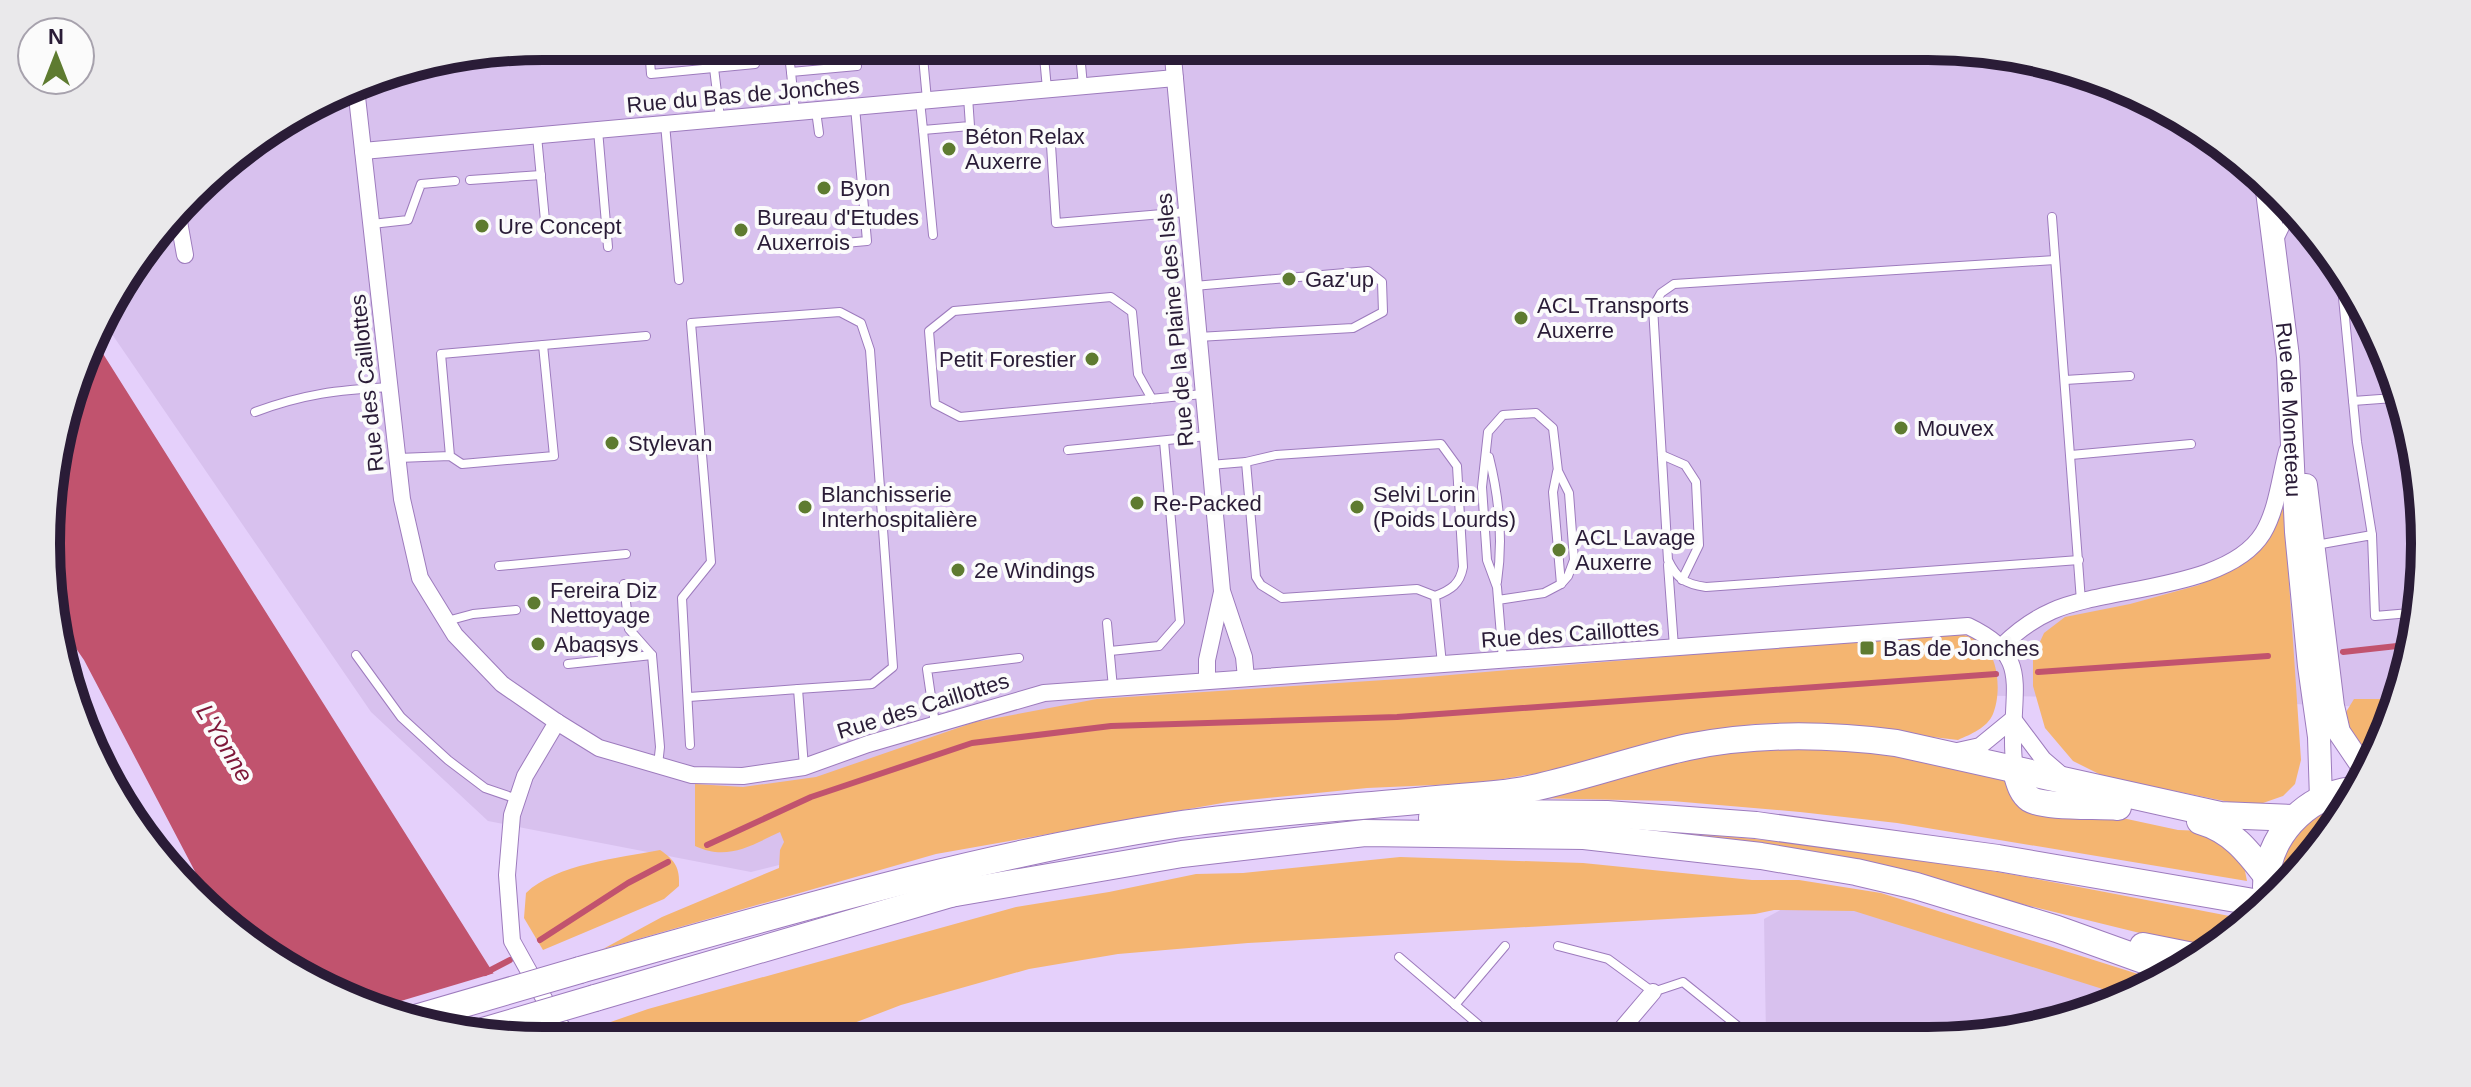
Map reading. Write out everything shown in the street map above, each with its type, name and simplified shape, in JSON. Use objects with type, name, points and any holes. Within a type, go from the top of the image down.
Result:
[{"type":"main road","name":"Rue de Moneteau","points":[[2268,201],[2288,357],[2291,437],[2315,639]]},
{"type":"main road","points":[[2288,357],[2315,545],[2321,799]]},
{"type":"main road","points":[[2318,665],[2339,732],[2359,761]]},
{"type":"main road","points":[[430,1014],[936,871],[1043,848],[1177,825],[1311,809],[1523,790],[1688,747],[1740,740],[1847,736],[1943,753],[2016,772],[2220,815],[2294,818]]},
{"type":"main road","points":[[2016,772],[2023,792],[2031,800],[2126,808],[2204,822],[2226,831],[2242,843],[2266,875]]},
{"type":"main road","points":[[2266,888],[2266,875],[2276,845],[2294,818],[2321,799],[2341,793]]},
{"type":"main road","points":[[1357,807],[1502,814],[1607,814],[1756,825],[1954,851],[2252,901]]},
{"type":"main road","points":[[503,1025],[1025,872],[1180,843],[1315,826],[1502,814]]},
{"type":"main road","points":[[950,894],[1182,854],[1365,833],[1584,836],[1761,856],[1856,872],[1916,886],[2057,929],[2161,966]]},
{"type":"main road","points":[[2057,929],[2183,954]]},
{"type":"street","name":"Rue de la Plaine des Isles","points":[[1173,60],[1222,591],[1244,657],[1246,678]]},
{"type":"street","name":"Rue du Bas de Jonches","points":[[363,151],[1175,78]]},
{"type":"street","name":"Rue des Caillottes","points":[[357,97],[402,499],[420,578],[455,635],[502,684],[599,748],[692,775],[743,776],[804,767],[1044,693],[1968,626],[2002,646]]},
{"type":"street","points":[[180,225],[185,255]]},
{"type":"street","points":[[2016,772],[2013,664],[2002,646],[2013,635],[2052,611],[2194,577],[2220,567],[2244,552],[2262,535],[2271,513],[2291,437]]},
{"type":"street","name":"Rue de la Plaine des Isles","points":[[1207,680],[1207,660],[1222,591]]},
{"type":"street","points":[[1943,753],[1980,746],[2013,719]]},
{"type":"street","points":[[2013,719],[2043,759],[2072,784]]},
{"type":"street","points":[[557,722],[525,776],[509,826],[507,875],[512,941],[562,1027]]},
{"type":"street","points":[[1623,1027],[1653,992]]},
{"type":"lane","points":[[650,60],[651,74],[755,64]]},
{"type":"lane","points":[[790,60],[795,112]]},
{"type":"lane","points":[[922,60],[923,130],[933,235]]},
{"type":"lane","points":[[1044,60],[1047,90]]},
{"type":"lane","points":[[1081,60],[1083,87]]},
{"type":"lane","points":[[791,72],[857,66]]},
{"type":"lane","points":[[714,68],[720,119]]},
{"type":"lane","points":[[923,130],[970,126],[968,97]]},
{"type":"lane","points":[[800,247],[867,241],[855,107]]},
{"type":"lane","points":[[816,111],[819,133]]},
{"type":"lane","points":[[665,124],[679,280]]},
{"type":"lane","points":[[598,130],[608,247]]},
{"type":"lane","points":[[537,136],[546,231]]},
{"type":"lane","points":[[1051,145],[1056,223],[1187,212]]},
{"type":"lane","points":[[470,180],[541,175]]},
{"type":"lane","points":[[372,224],[408,220],[421,184],[455,181]]},
{"type":"lane","points":[[2052,217],[2081,602]]},
{"type":"lane","points":[[2274,252],[2288,222]]},
{"type":"lane","points":[[1674,649],[1653,307],[1661,293],[1674,284],[2055,260]]},
{"type":"lane","points":[[1194,286],[1368,271],[1382,282],[1383,312],[1353,328],[1198,337]]},
{"type":"lane","points":[[1152,399],[1138,374],[1132,312],[1111,297],[954,311],[929,331],[935,404],[960,417],[1152,399],[1203,394]]},
{"type":"lane","points":[[2343,297],[2353,401],[2372,535],[2375,616],[2406,613]]},
{"type":"lane","points":[[689,697],[872,684],[893,667],[870,350],[861,323],[840,312],[691,323],[711,562],[682,598],[690,745]]},
{"type":"lane","points":[[450,456],[441,354],[646,336]]},
{"type":"lane","points":[[398,458],[450,456],[462,464],[554,456],[543,345]]},
{"type":"lane","points":[[2065,380],[2130,376]]},
{"type":"lane","points":[[255,412],[294,397],[390,387]]},
{"type":"lane","points":[[2353,401],[2388,398]]},
{"type":"lane","points":[[1498,600],[1544,593],[1561,584],[1574,560],[1569,493],[1558,471],[1553,428],[1536,413],[1503,415],[1488,432],[1482,487],[1487,560],[1497,587],[1498,600],[1503,660]]},
{"type":"lane","points":[[1068,450],[1207,436]]},
{"type":"lane","points":[[1110,651],[1159,646],[1180,622],[1164,441]]},
{"type":"lane","points":[[1210,465],[1246,462],[1276,455],[1441,444],[1457,466],[1463,567],[1461,580],[1435,596],[1417,589],[1282,598],[1271,593],[1256,577],[1246,462]]},
{"type":"lane","points":[[2071,455],[2191,444]]},
{"type":"lane","points":[[1662,455],[1685,465],[1696,482],[1699,545],[1682,580]]},
{"type":"lane","points":[[1558,471],[1553,492],[1561,584]]},
{"type":"lane","points":[[2315,545],[2372,535]]},
{"type":"lane","points":[[499,566],[626,554]]},
{"type":"lane","points":[[1668,560],[1675,575],[1686,584],[1706,587],[2079,560]]},
{"type":"lane","points":[[624,584],[629,629],[652,655],[660,747],[658,765]]},
{"type":"lane","points":[[1435,596],[1442,664]]},
{"type":"lane","points":[[447,621],[473,614],[516,610]]},
{"type":"lane","points":[[1107,623],[1113,688]]},
{"type":"lane","points":[[356,655],[401,717],[448,760],[485,788],[518,799]]},
{"type":"lane","points":[[568,664],[652,655]]},
{"type":"lane","points":[[935,725],[927,669],[1019,658]]},
{"type":"lane","points":[[798,689],[804,767]]},
{"type":"lane","points":[[1455,1005],[1505,946]]},
{"type":"lane","points":[[1558,946],[1608,959],[1653,992],[1683,982],[1739,1027]]},
{"type":"lane","points":[[1399,957],[1481,1027]]},
{"type":"shaded area","points":[[544,60],[1928,60],[2022,69],[2053,76],[2113,97],[2169,125],[2222,160],[2291,225],[2330,275],[2374,358],[2395,418],[2407,480],[2411,544],[2407,607],[2395,669],[2382,707],[2165,699],[1793,692],[985,814],[751,872],[488,821],[371,712],[110,331],[141,275],[180,225],[225,180],[275,141],[358,97],[418,76],[480,64]]},
{"type":"shaded area","points":[[2283,493],[2301,760],[2295,784],[2283,796],[2263,803],[2234,803],[2105,777],[2073,761],[2045,728],[2033,686],[2033,657],[2044,633],[2065,617],[2130,604],[2199,585],[2245,560]]},
{"type":"shaded area","points":[[1957,632],[1979,641],[1990,652],[1998,688],[1996,706],[1987,723],[1958,740],[1814,723],[1755,724],[1651,742],[1544,772],[1480,783],[1367,788],[1228,802],[936,854],[603,949],[662,917],[779,868],[780,850],[784,842],[780,832],[748,847],[728,852],[695,846],[695,784],[743,787],[816,777],[975,722],[1097,699],[1415,678]]},
{"type":"shaded area","points":[[2354,699],[2385,699],[2364,751],[2352,740],[2343,717]]},
{"type":"shaded area","points":[[1825,743],[1990,772],[2111,818],[2178,830],[2204,831],[2243,861],[2247,881],[1897,823],[1672,801],[1529,798],[1672,758]]},
{"type":"shaded area","points":[[2332,808],[2277,876],[2290,840],[2315,816]]},
{"type":"shaded area","points":[[1581,827],[1684,833],[1846,849],[2075,886],[2234,917],[2195,947],[1945,885]]},
{"type":"shaded area","points":[[660,850],[676,865],[679,880],[679,886],[664,899],[543,950],[524,918],[526,893],[554,875],[571,869]]},
{"type":"shaded area","points":[[1400,857],[1583,863],[1752,880],[1799,880],[1881,893],[2143,976],[2110,991],[1854,911],[1774,910],[1755,914],[1248,943],[1118,954],[1029,969],[901,1005],[844,1027],[596,1027],[648,1009],[1016,907],[1196,874],[1243,873]]},
{"type":"shaded area","points":[[1819,889],[2126,984],[2053,1011],[1991,1023],[1928,1027],[1766,1027],[1764,919]]},
{"type":"water","name":"L'Yonne","points":[[101,350],[528,1027],[449,1018],[388,1001],[330,977],[275,946],[249,927],[202,885],[84,660],[69,638],[64,607],[61,512],[76,418]]},
{"type":"pier","points":[[498,972],[533,1027],[449,1018],[394,1003]]},
{"type":"waterway","points":[[2343,652],[2400,646]]},
{"type":"waterway","points":[[2038,672],[2268,656]]},
{"type":"waterway","points":[[707,845],[811,797],[972,743],[1111,726],[1397,717],[1996,674]]},
{"type":"waterway","points":[[540,940],[628,883],[668,862]]},
{"type":"waterway","points":[[485,973],[510,960]]},
{"type":"place","name":"Béton Relax Auxerre","points":[[949,149]]},
{"type":"place","name":"Byon","points":[[824,188]]},
{"type":"place","name":"Ure Concept","points":[[482,226]]},
{"type":"place","name":"Bureau d'Etudes Auxerrois","points":[[741,230]]},
{"type":"place","name":"Gaz'up","points":[[1289,279]]},
{"type":"place","name":"ACL Transports Auxerre","points":[[1521,318]]},
{"type":"place","name":"Petit Forestier","points":[[1092,359]]},
{"type":"place","name":"Mouvex","points":[[1901,428]]},
{"type":"place","name":"Stylevan","points":[[612,443]]},
{"type":"place","name":"Re-Packed","points":[[1137,503]]},
{"type":"place","name":"Blanchisserie Interhospitalière","points":[[805,507]]},
{"type":"place","name":"Selvi Lorin (Poids Lourds)","points":[[1357,507]]},
{"type":"place","name":"ACL Lavage Auxerre","points":[[1559,550]]},
{"type":"place","name":"2e Windings","points":[[958,570]]},
{"type":"place","name":"Fereira Diz Nettoyage","points":[[534,603]]},
{"type":"place","name":"Abaqsys","points":[[538,644]]},
{"type":"place","name":"Bas de Jonches","points":[[1867,648]]}]
